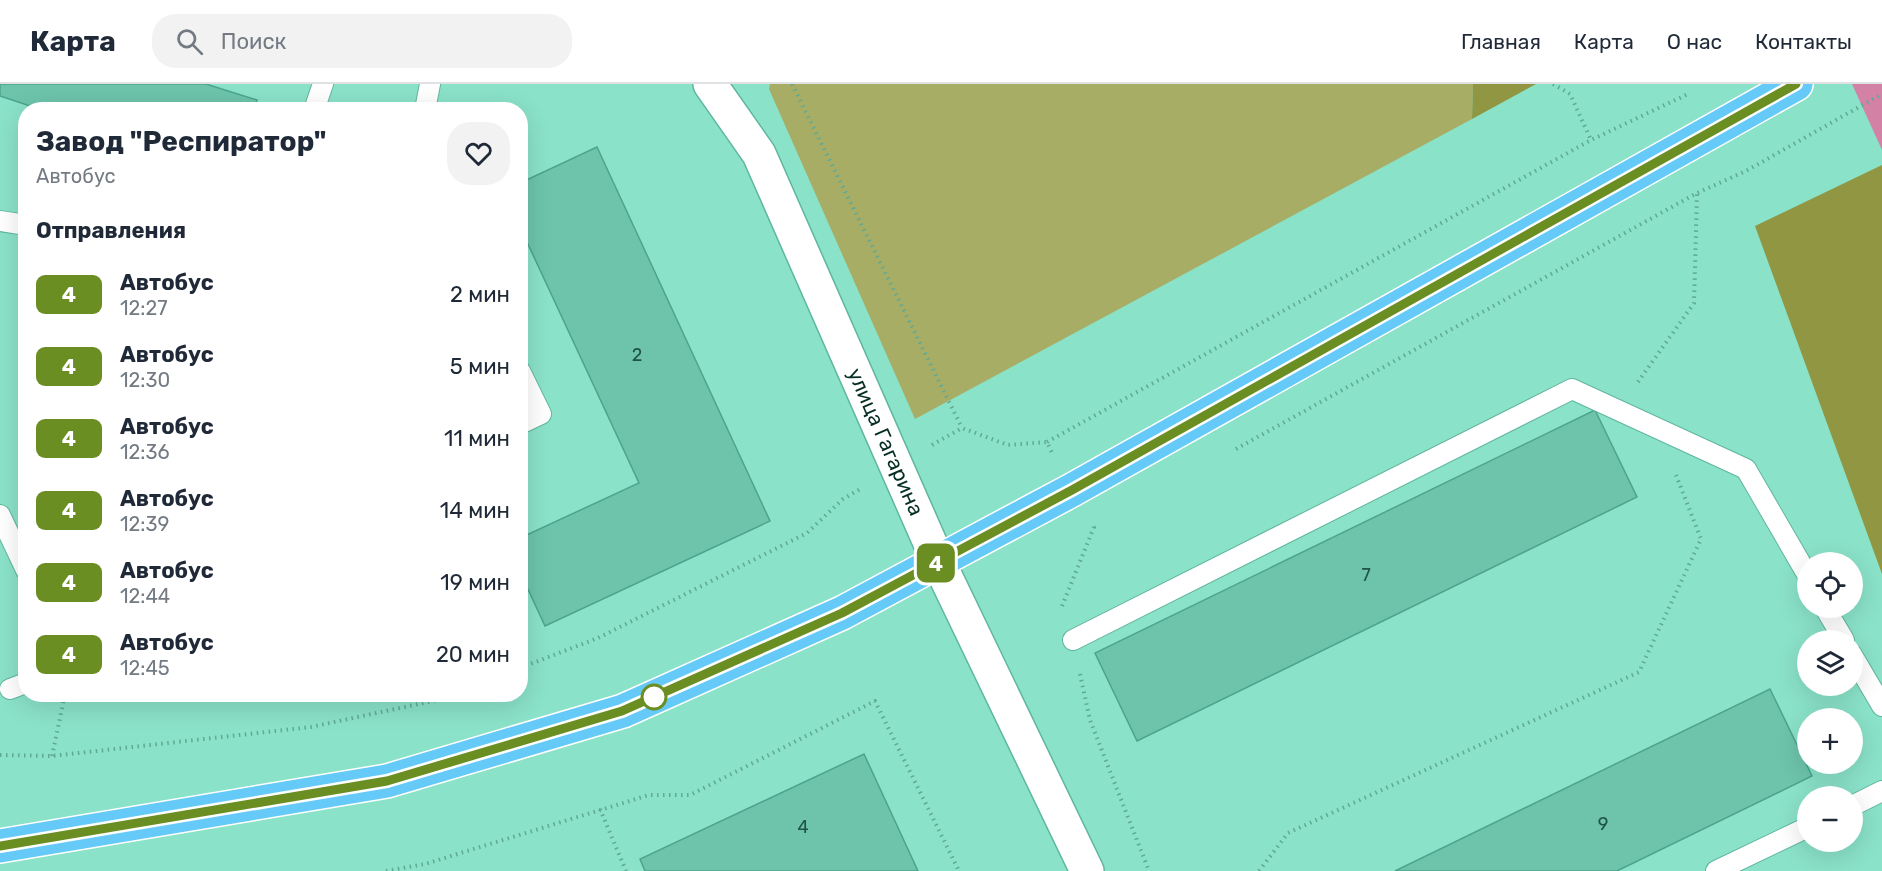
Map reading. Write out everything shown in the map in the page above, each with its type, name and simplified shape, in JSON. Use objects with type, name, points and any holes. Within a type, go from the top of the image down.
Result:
[{"type":"highway","points":[[0,846],[387,781],[622,711],[842,613],[1072,490],[1796,84]]},
{"type":"street","name":"улица Гагарина","points":[[710,84],[759,154],[938,561],[1087,871]]},
{"type":"lane","points":[[317,102],[323,84]]},
{"type":"lane","points":[[427,102],[430,84]]},
{"type":"lane","points":[[0,221],[18,224]]},
{"type":"lane","points":[[528,387],[541,414],[528,420]]},
{"type":"lane","points":[[1073,640],[1572,389],[1746,469],[1797,557]]},
{"type":"lane","points":[[0,515],[18,553]]},
{"type":"lane","points":[[1863,674],[1882,706]]},
{"type":"lane","points":[[1863,800],[1882,791]]},
{"type":"lane","points":[[1716,871],[1797,832]]},
{"type":"path","points":[[792,84],[962,428],[1008,445],[1047,442],[1591,140],[1690,93]]},
{"type":"path","points":[[1553,84],[1570,94],[1591,140]]},
{"type":"path","points":[[1229,453],[1697,193],[1746,171],[1882,94]]},
{"type":"path","points":[[1618,411],[1694,303],[1697,193]]},
{"type":"path","points":[[528,665],[598,638],[807,533],[843,499],[962,428]]},
{"type":"path","points":[[1259,871],[1288,833],[1639,672],[1701,539],[1657,429]]},
{"type":"path","points":[[1047,442],[1094,527]]},
{"type":"path","points":[[1104,522],[1094,527],[1062,605],[1073,640],[1090,720],[1149,871]]},
{"type":"path","points":[[386,871],[425,864],[649,795],[690,795],[875,701],[959,871]]},
{"type":"path","points":[[52,756],[63,702]]},
{"type":"path","points":[[0,754],[52,756],[311,728],[429,702]]},
{"type":"path","points":[[600,809],[626,871]]},
{"type":"green space","points":[[770,84],[1473,84],[1472,119],[915,419],[769,89]]},
{"type":"green space","points":[[1473,84],[1536,84],[1472,119]]},
{"type":"green space","points":[[1882,165],[1882,574],[1755,226]]},
{"type":"shaded area","points":[[1852,84],[1882,84],[1882,150]]},
{"type":"building","points":[[0,84],[206,84],[257,100],[256,102],[18,102],[0,96]]},
{"type":"building","points":[[597,147],[770,521],[545,626],[528,589],[528,534],[639,483],[528,244],[528,179]]},
{"type":"building","points":[[1595,410],[1637,497],[1137,741],[1095,653]]},
{"type":"building","points":[[1770,689],[1797,745],[1797,774],[1811,774],[1812,776],[1617,871],[1395,871]]},
{"type":"building","points":[[864,754],[918,871],[645,871],[640,859]]},
{"type":"bus line","name":"4","points":[[0,846],[387,781],[622,711],[842,613],[1072,490],[1796,84]]}]
